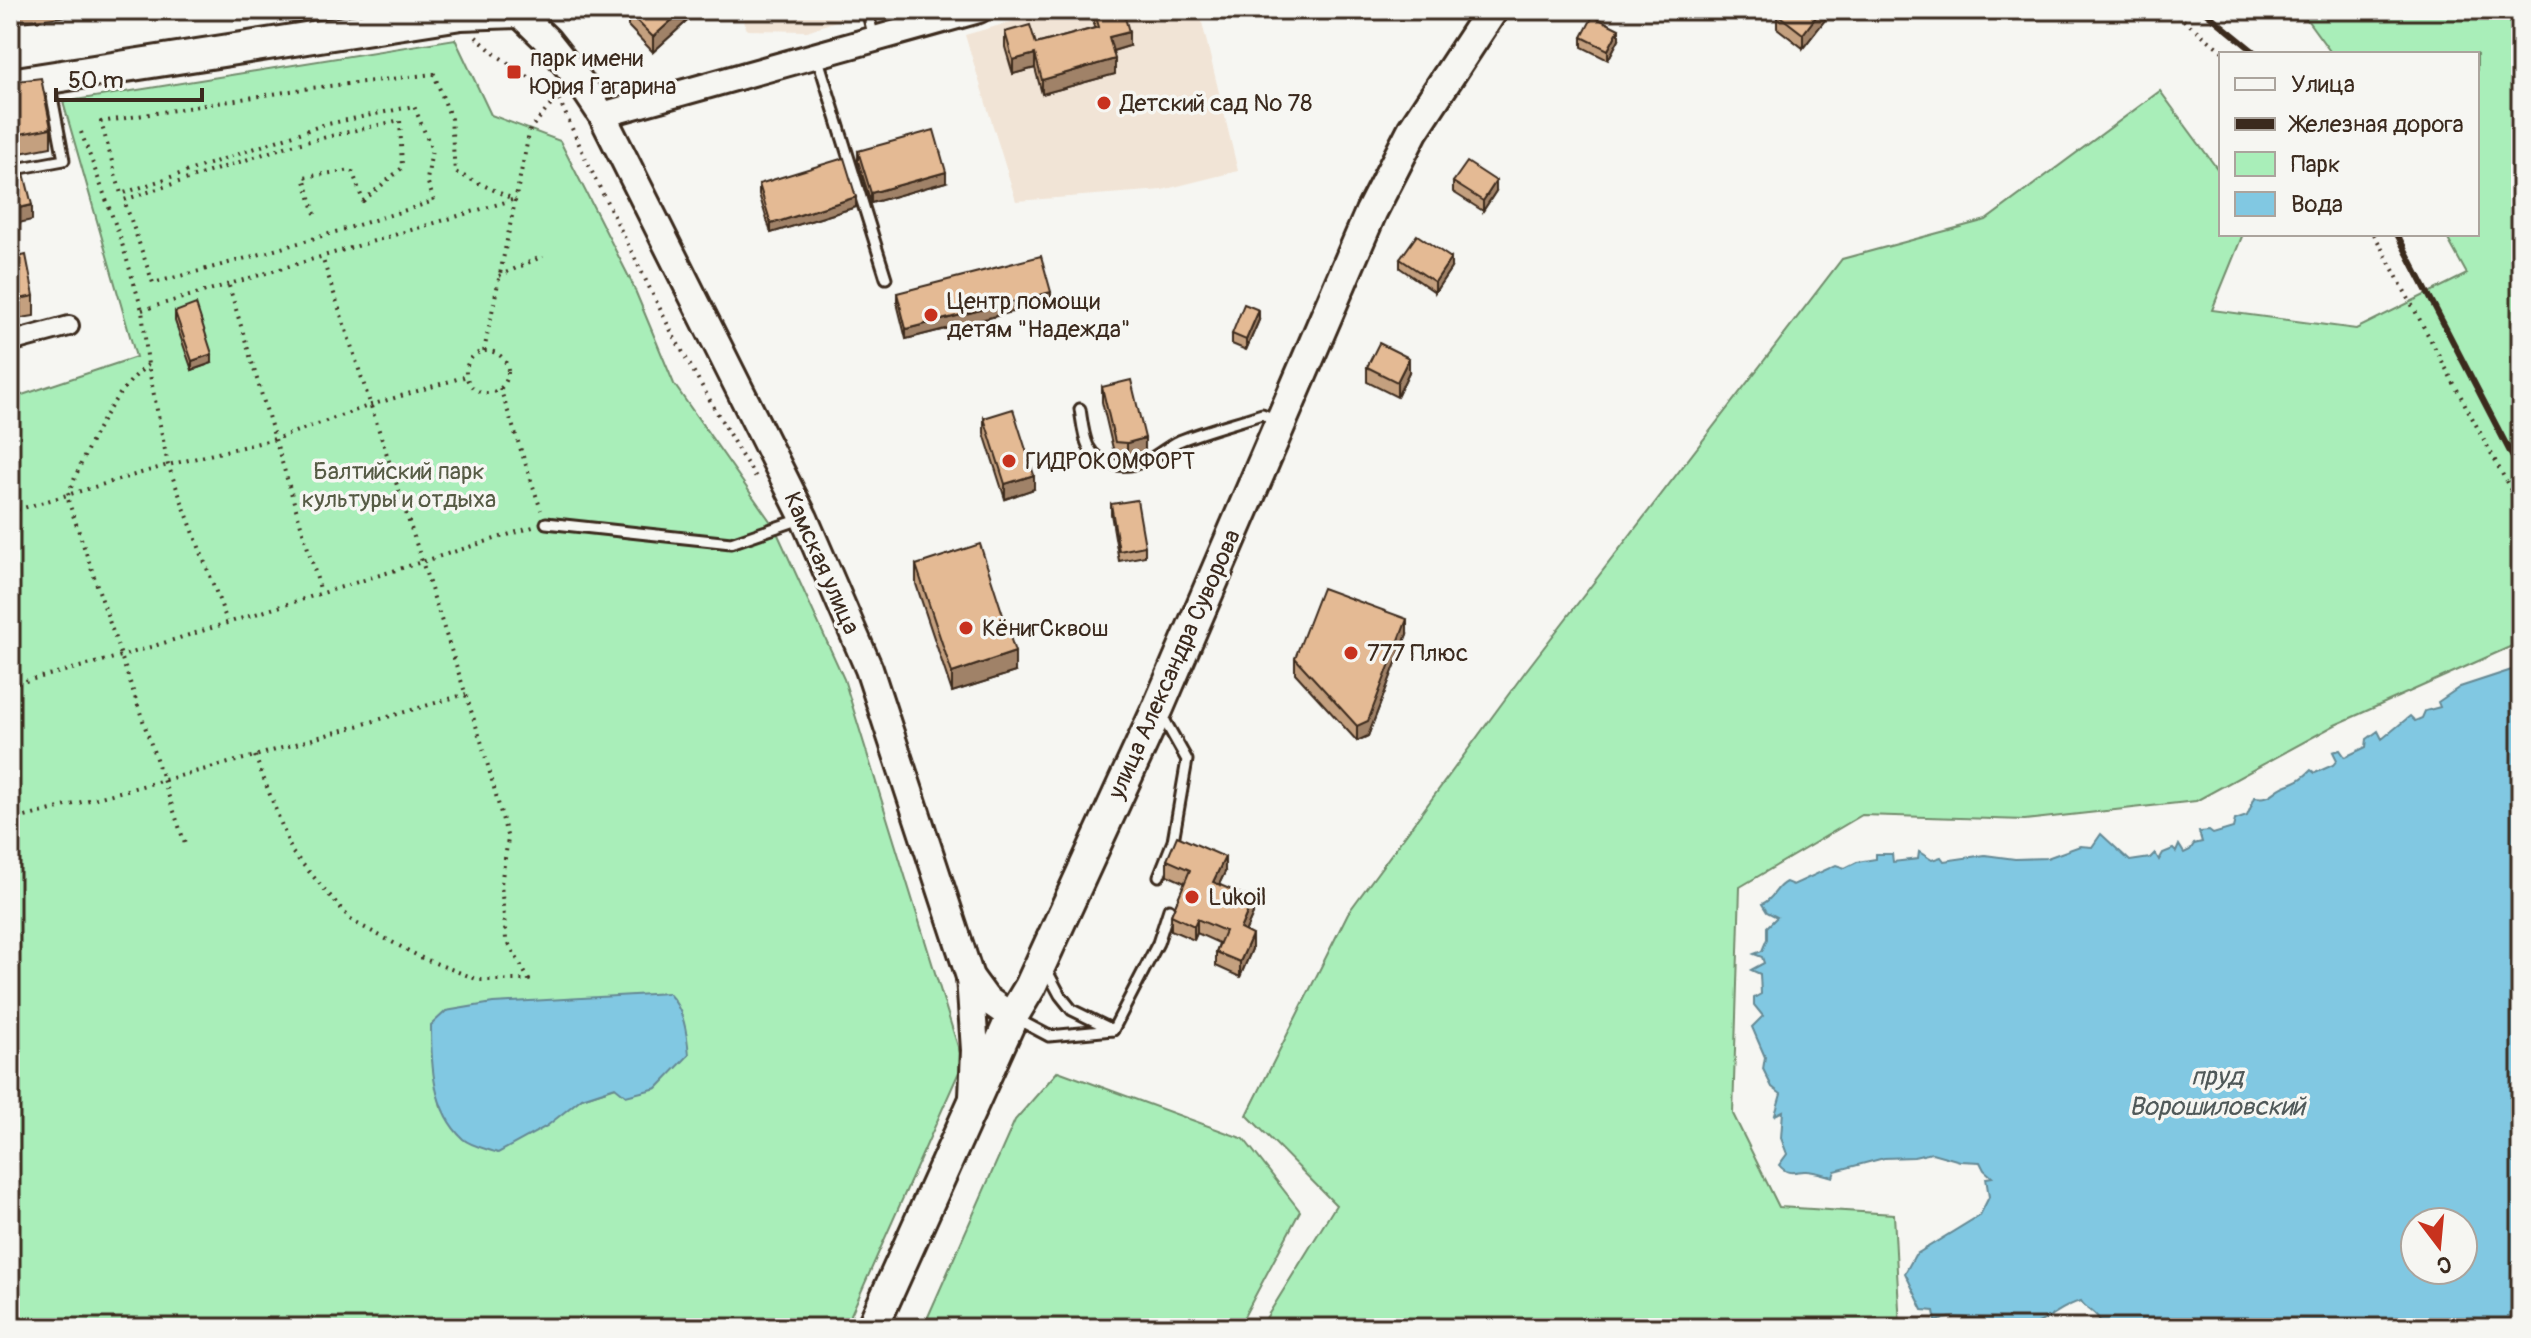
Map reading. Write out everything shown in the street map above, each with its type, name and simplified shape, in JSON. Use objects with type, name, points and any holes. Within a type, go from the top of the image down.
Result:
[{"type":"main road","name":"улица Александра Суворова","points":[[872,1328],[1012,1017],[1042,960],[1158,708],[1378,198],[1413,130],[1492,10]]},
{"type":"main road","points":[[10,84],[461,14],[516,11]]},
{"type":"main road","name":"Камская улица","points":[[516,11],[547,40],[568,88],[602,115],[804,518],[869,669],[970,977],[986,999],[1012,1017]]},
{"type":"main road","points":[[970,977],[975,1050],[973,1102]]},
{"type":"street","points":[[602,115],[979,10]]},
{"type":"street","points":[[10,342],[69,326]]},
{"type":"lane","points":[[867,10],[874,39]]},
{"type":"lane","points":[[816,55],[886,278]]},
{"type":"lane","points":[[10,170],[64,160],[48,78]]},
{"type":"lane","points":[[1080,409],[1087,443],[1092,451],[1100,459],[1116,466],[1132,466],[1147,461],[1176,442],[1262,414],[1280,421]]},
{"type":"lane","points":[[546,523],[731,543],[804,518]]},
{"type":"lane","points":[[1158,708],[1187,760],[1173,841],[1159,876]]},
{"type":"lane","points":[[1113,1030],[1158,943],[1169,909]]},
{"type":"lane","points":[[1042,960],[1060,995],[1072,1010],[1113,1030]]},
{"type":"lane","points":[[1012,1017],[1049,1036],[1113,1030]]},
{"type":"path","points":[[2171,10],[2224,52]]},
{"type":"path","points":[[475,36],[495,54],[568,88]]},
{"type":"path","points":[[315,214],[304,177],[352,170],[363,201],[402,168],[400,120],[288,146],[124,200],[153,283],[250,259],[434,201],[427,180],[432,150],[414,106],[323,125],[121,194],[101,122],[303,89],[434,74],[451,119],[455,172],[515,200]]},
{"type":"path","points":[[484,351],[530,129],[568,88]]},
{"type":"path","points":[[568,88],[587,162],[673,335],[741,455],[757,477]]},
{"type":"path","points":[[81,132],[120,237],[142,310],[148,365],[168,465],[227,621]]},
{"type":"path","points":[[142,310],[515,200]]},
{"type":"path","points":[[2375,236],[2521,509]]},
{"type":"path","points":[[499,276],[543,256]]},
{"type":"path","points":[[255,756],[292,852],[352,921],[422,958],[479,980],[529,980],[506,939],[501,884],[508,839],[466,694],[322,257]]},
{"type":"path","points":[[229,286],[321,592]]},
{"type":"path","points":[[484,351],[498,354],[506,365],[506,381],[500,388],[487,393],[476,390],[467,376],[468,362],[484,351]]},
{"type":"path","points":[[148,365],[133,377],[111,409],[84,457],[67,497],[186,847]]},
{"type":"path","points":[[10,512],[168,465],[275,439],[467,376]]},
{"type":"path","points":[[10,685],[122,656],[546,523],[500,388]]},
{"type":"path","points":[[10,821],[255,756],[466,694]]},
{"type":"shaded area","points":[[740,10],[868,10],[807,31],[747,30]]},
{"type":"shaded area","name":"Детский сад № 78","points":[[1053,10],[1199,10],[1238,171],[1162,190],[1016,201],[965,35]]},
{"type":"green space","points":[[2300,10],[2521,10],[2521,642],[2335,725],[2196,801],[2025,820],[1862,815],[1740,887],[1733,1114],[1779,1207],[1894,1214],[1900,1328],[1260,1328],[1336,1205],[1247,1115],[1348,913],[1525,672],[1842,259],[1986,220],[2160,91],[2219,171],[2219,236],[2242,236],[2212,310],[2356,329],[2467,274],[2446,236],[2479,236],[2479,52],[2331,52]]},
{"type":"green space","name":"Балтийский парк культуры и отдыха","points":[[455,39],[491,115],[560,141],[632,283],[674,384],[775,528],[844,679],[963,1063],[845,1328],[10,1328],[10,399],[136,357],[63,102]],"holes":[[[431,1052],[657,1088],[616,1087],[582,1098],[441,1107]]]},
{"type":"green space","points":[[1058,1071],[1244,1139],[1300,1211],[1238,1328],[923,1328],[1015,1120]]},
{"type":"water","name":"пруд Ворошиловский","points":[[2521,667],[2521,1328],[2110,1328],[2110,1324],[2100,1321],[2081,1301],[2023,1328],[1971,1328],[1975,1319],[1960,1317],[1936,1322],[1934,1311],[1923,1310],[1905,1273],[1915,1255],[1980,1215],[1989,1197],[1986,1178],[1992,1177],[1980,1162],[1960,1161],[1932,1153],[1884,1158],[1835,1171],[1833,1177],[1811,1171],[1788,1172],[1779,1165],[1787,1154],[1781,1138],[1783,1111],[1775,1115],[1781,1094],[1772,1087],[1763,1069],[1765,1057],[1752,1027],[1763,1016],[1754,1005],[1754,998],[1761,994],[1760,974],[1751,970],[1764,963],[1762,957],[1754,954],[1762,951],[1767,939],[1767,927],[1777,917],[1767,912],[1762,904],[1782,884],[1793,885],[1836,865],[1845,868],[1857,862],[1876,859],[1876,854],[1892,854],[1893,862],[1918,859],[1919,852],[1932,860],[1941,857],[1944,861],[1985,855],[2015,859],[2047,858],[2080,846],[2092,847],[2101,834],[2130,861],[2150,858],[2155,853],[2159,860],[2163,853],[2173,849],[2176,852],[2179,845],[2184,853],[2194,844],[2202,842],[2199,832],[2209,831],[2213,834],[2233,828],[2235,820],[2247,816],[2255,797],[2270,796],[2311,770],[2315,773],[2333,765],[2337,760],[2333,752],[2340,750],[2345,757],[2366,747],[2367,739],[2378,731],[2382,739],[2410,716],[2415,721],[2422,718],[2425,711],[2440,707],[2438,702],[2460,687]]},
{"type":"water","points":[[668,993],[681,1014],[689,1055],[657,1088],[626,1096],[615,1087],[582,1098],[547,1126],[498,1153],[463,1139],[445,1114],[435,1086],[431,1025],[446,1011],[493,1003]]},
{"type":"building","points":[[683,10],[653,37],[628,12]]},
{"type":"building","points":[[1094,10],[1123,10],[1129,32],[1109,37],[1115,59],[1042,80],[1035,54],[1013,60],[1005,32],[1030,25],[1036,44],[1099,27]]},
{"type":"building","points":[[1779,10],[1821,10],[1803,34],[1777,14]]},
{"type":"building","points":[[10,12],[14,37],[10,38]]},
{"type":"building","points":[[1593,16],[1619,29],[1608,50],[1582,37]]},
{"type":"building","points":[[41,78],[51,128],[10,136],[10,82]]},
{"type":"building","points":[[934,130],[946,172],[871,193],[858,151]]},
{"type":"building","points":[[844,158],[856,197],[771,224],[759,184]]},
{"type":"building","points":[[1467,162],[1496,181],[1483,201],[1453,182]]},
{"type":"building","points":[[24,173],[32,205],[10,210],[10,177]]},
{"type":"building","points":[[1417,235],[1451,258],[1435,282],[1400,259]]},
{"type":"building","points":[[26,255],[34,296],[10,301],[10,259]]},
{"type":"building","points":[[1041,256],[1051,292],[906,329],[897,293]]},
{"type":"building","points":[[196,304],[212,354],[192,361],[175,312]]},
{"type":"building","points":[[1244,304],[1259,310],[1246,340],[1232,334]]},
{"type":"building","points":[[1379,343],[1409,358],[1397,382],[1367,367]]},
{"type":"building","points":[[1131,380],[1145,438],[1127,443],[1115,442],[1102,387]]},
{"type":"building","name":"ГИДРОКОМФОРТ","points":[[1013,409],[1034,475],[1005,484],[984,418]]},
{"type":"building","points":[[1137,500],[1145,546],[1119,551],[1111,504]]},
{"type":"building","name":"КёнигСквош","points":[[980,544],[1015,652],[952,673],[916,565]]},
{"type":"building","name":"777 Плюс","points":[[1322,588],[1407,619],[1368,721],[1357,726],[1295,658]]},
{"type":"building","points":[[1177,836],[1225,857],[1213,882],[1253,899],[1240,929],[1252,935],[1240,962],[1216,952],[1225,931],[1197,919],[1194,926],[1171,915],[1190,870],[1167,860]]},
{"type":"railway","points":[[2203,10],[2255,52]]},
{"type":"railway","points":[[2398,236],[2521,473]]},
{"type":"place","name":"парк имени Юрия Гагарина","points":[[514,72]]},
{"type":"place","name":"Детский сад № 78","points":[[1104,103]]},
{"type":"place","name":"Центр помощи детям \"Надежда\"","points":[[931,315]]},
{"type":"place","name":"ГИДРОКОМФОРТ","points":[[1009,461]]},
{"type":"place","name":"КёнигСквош","points":[[966,628]]},
{"type":"place","name":"777 Плюс","points":[[1351,653]]},
{"type":"place","name":"Lukoil","points":[[1192,897]]}]
